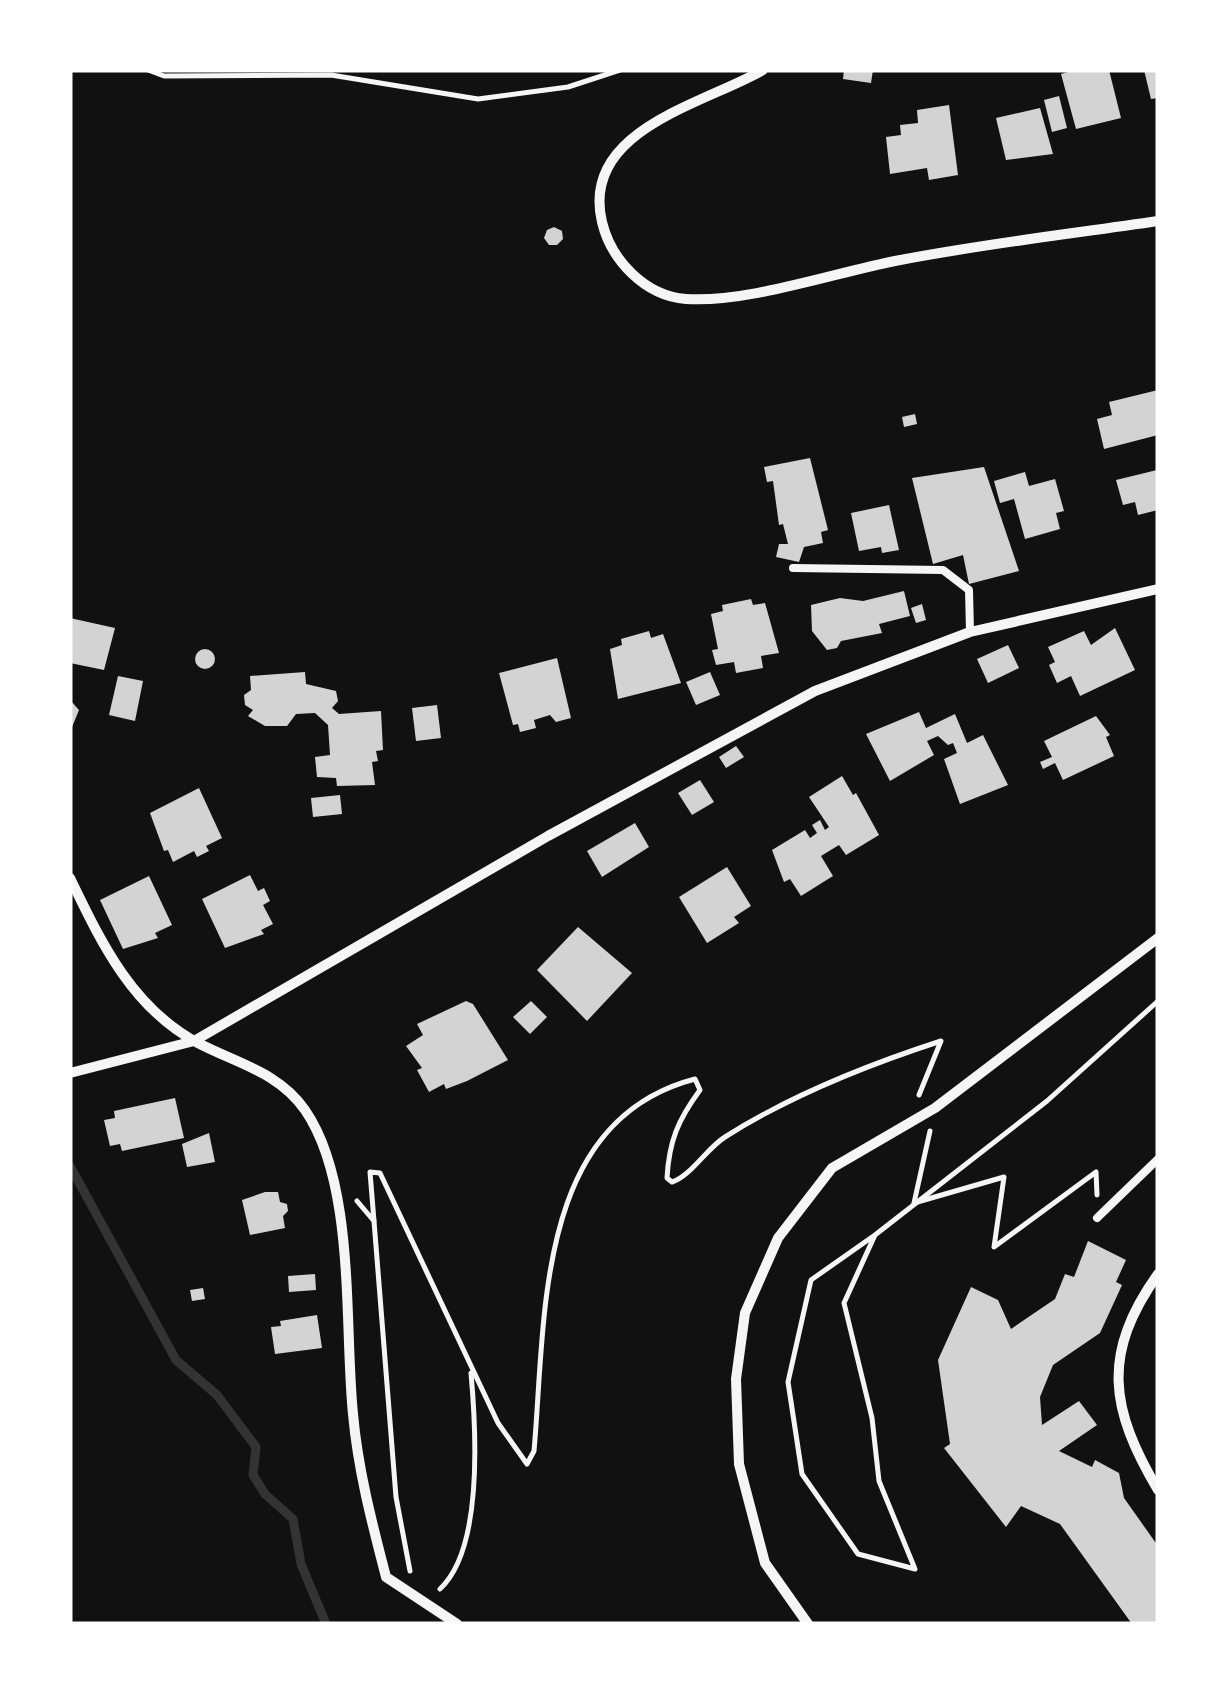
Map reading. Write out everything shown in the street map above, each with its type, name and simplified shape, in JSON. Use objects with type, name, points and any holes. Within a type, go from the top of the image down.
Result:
[{"type":"street","points":[[763,70],[647,127],[617,151],[604,178],[598,207],[606,239],[622,265],[648,288],[684,299],[730,294],[896,261],[1158,221]]},
{"type":"street","points":[[70,1073],[194,1041],[548,836],[815,691],[970,632],[1158,589]]},
{"type":"street","points":[[70,878],[103,946],[139,998],[194,1041],[277,1080],[306,1110],[336,1176],[353,1415],[364,1496],[386,1578],[457,1624]]},
{"type":"street","points":[[808,1624],[766,1563],[739,1464],[736,1379],[745,1313],[778,1238],[832,1168],[936,1108],[1158,938]]},
{"type":"street","points":[[1158,1274],[1124,1336],[1116,1371],[1118,1406],[1134,1450],[1158,1490]]},
{"type":"lane","points":[[793,568],[943,570],[969,590],[970,632]]},
{"type":"lane","points":[[1098,1218],[1158,1159]]},
{"type":"path","points":[[148,70],[164,76],[332,75],[478,99],[568,87],[620,70]]},
{"type":"path","points":[[875,1235],[844,1303],[872,1418],[879,1480],[914,1568],[858,1554],[802,1474],[788,1382],[811,1280],[1047,1101],[1158,1000]]},
{"type":"path","points":[[470,1367],[476,1437],[474,1492],[452,1577],[423,1604],[412,1578],[396,1497],[370,1172],[380,1173],[470,1367],[516,1455],[528,1464],[534,1450],[552,1255],[570,1192],[591,1147],[651,1097],[695,1079],[700,1090],[676,1122],[670,1143],[667,1178],[672,1182],[722,1138],[773,1110],[892,1057],[940,1041],[908,1122]]},
{"type":"path","points":[[914,1203],[936,1108]]},
{"type":"path","points":[[914,1203],[1004,1177],[994,1248],[1096,1172],[1098,1218]]},
{"type":"path","points":[[336,1176],[374,1221]]},
{"type":"building","points":[[844,70],[873,70],[871,83],[843,79]]},
{"type":"building","points":[[1109,70],[1121,118],[1076,129],[1061,74]]},
{"type":"building","points":[[1144,70],[1158,70],[1158,98],[1151,99]]},
{"type":"building","points":[[1059,96],[1067,128],[1052,132],[1044,100]]},
{"type":"building","points":[[949,105],[958,175],[929,180],[927,168],[890,174],[886,137],[901,135],[900,125],[918,123],[917,110]]},
{"type":"building","points":[[1040,108],[1053,154],[1006,160],[996,118]]},
{"type":"building","points":[[554,227],[562,231],[563,239],[557,245],[549,245],[544,238],[547,230]]},
{"type":"building","points":[[1158,390],[1158,435],[1104,449],[1097,419],[1112,415],[1109,402]]},
{"type":"building","points":[[915,414],[917,424],[904,427],[902,417]]},
{"type":"building","points":[[810,458],[828,530],[821,532],[823,543],[804,547],[799,562],[776,557],[779,544],[788,544],[783,524],[779,525],[773,481],[767,482],[764,467]]},
{"type":"building","points":[[984,467],[1019,571],[969,584],[963,555],[933,564],[912,478]]},
{"type":"building","points":[[1157,470],[1158,510],[1138,515],[1135,502],[1123,505],[1116,480]]},
{"type":"building","points":[[1025,472],[1029,486],[1055,479],[1064,511],[1056,513],[1060,529],[1025,539],[1014,499],[1000,503],[994,481]]},
{"type":"building","points":[[889,505],[899,550],[882,553],[881,547],[859,551],[851,513]]},
{"type":"building","points":[[904,591],[910,616],[879,624],[882,633],[841,641],[837,648],[827,650],[812,631],[811,605],[840,598],[863,601]]},
{"type":"building","points":[[751,599],[753,605],[765,603],[779,653],[761,656],[763,668],[736,673],[734,662],[716,665],[712,650],[718,649],[711,614],[723,611],[722,605]]},
{"type":"building","points":[[922,604],[926,620],[916,623],[911,608]]},
{"type":"building","points":[[70,618],[115,628],[104,670],[70,663]]},
{"type":"building","points":[[1115,628],[1135,670],[1080,696],[1071,676],[1057,683],[1049,665],[1055,662],[1048,647],[1084,631],[1091,645]]},
{"type":"building","points":[[649,631],[651,638],[663,634],[681,683],[618,699],[610,649],[622,645],[621,639]]},
{"type":"building","points":[[1008,645],[1019,668],[988,683],[977,659]]},
{"type":"building","points":[[205,649],[215,659],[205,669],[195,659]]},
{"type":"building","points":[[557,658],[571,718],[556,722],[550,715],[534,720],[536,728],[520,732],[518,724],[513,725],[499,673]]},
{"type":"building","points":[[305,672],[306,684],[336,691],[338,701],[332,708],[339,714],[381,711],[383,750],[376,751],[378,761],[372,762],[375,785],[337,786],[336,778],[317,777],[315,757],[330,755],[328,725],[315,713],[296,714],[287,726],[265,726],[248,716],[253,710],[245,705],[244,695],[251,690],[250,676]]},
{"type":"building","points":[[710,672],[720,695],[696,705],[686,682]]},
{"type":"building","points":[[118,676],[143,681],[135,721],[109,715]]},
{"type":"building","points":[[70,700],[79,710],[70,732]]},
{"type":"building","points":[[437,705],[441,738],[416,741],[412,708]]},
{"type":"building","points":[[919,712],[926,728],[955,714],[967,743],[983,735],[1008,785],[960,804],[944,759],[957,753],[953,743],[948,745],[938,736],[927,741],[934,755],[890,781],[866,734]]},
{"type":"building","points":[[1096,716],[1110,735],[1106,737],[1114,756],[1063,780],[1055,763],[1043,769],[1040,762],[1052,757],[1044,741]]},
{"type":"building","points":[[736,746],[744,757],[726,768],[719,757]]},
{"type":"building","points":[[842,776],[879,835],[846,855],[839,845],[821,856],[833,876],[801,896],[790,879],[784,882],[772,850],[805,830],[810,838],[817,833],[812,825],[820,820],[825,830],[829,827],[809,797]]},
{"type":"building","points":[[700,780],[714,802],[692,815],[678,793]]},
{"type":"building","points":[[199,788],[222,838],[206,846],[209,851],[197,857],[194,851],[173,862],[168,850],[164,851],[150,813]]},
{"type":"building","points":[[340,795],[342,814],[313,817],[311,798]]},
{"type":"building","points":[[635,823],[649,847],[602,877],[587,851]]},
{"type":"building","points":[[727,867],[751,906],[734,917],[739,923],[707,943],[679,897]]},
{"type":"building","points":[[250,875],[258,891],[264,888],[270,901],[263,905],[273,924],[261,930],[264,934],[225,948],[202,899]]},
{"type":"building","points":[[149,876],[172,925],[155,933],[158,938],[123,949],[100,900]]},
{"type":"building","points":[[578,927],[632,973],[587,1021],[537,970]]},
{"type":"building","points":[[466,1001],[473,1004],[508,1060],[467,1081],[446,1089],[444,1084],[429,1092],[417,1070],[422,1068],[406,1046],[423,1035],[417,1024]]},
{"type":"building","points":[[531,1001],[547,1017],[530,1034],[513,1017]]},
{"type":"building","points":[[175,1098],[184,1138],[122,1151],[120,1144],[110,1146],[104,1120],[115,1118],[114,1111]]},
{"type":"building","points":[[209,1133],[215,1162],[187,1167],[182,1144]]},
{"type":"building","points":[[278,1192],[280,1202],[287,1204],[285,1228],[250,1235],[242,1200]]},
{"type":"building","points":[[1088,1241],[1126,1260],[1116,1282],[1122,1285],[1100,1333],[1053,1365],[1040,1397],[1042,1425],[1079,1401],[1097,1425],[1059,1451],[1092,1467],[1095,1460],[1119,1473],[1124,1498],[1158,1546],[1158,1624],[1132,1624],[1060,1524],[1021,1506],[1006,1527],[944,1448],[950,1444],[938,1360],[971,1287],[998,1300],[1011,1329],[1055,1299],[1065,1274],[1074,1277]]},
{"type":"building","points":[[315,1274],[316,1290],[289,1292],[288,1276]]},
{"type":"building","points":[[203,1288],[205,1299],[192,1301],[190,1290]]},
{"type":"building","points":[[317,1315],[322,1348],[275,1354],[271,1327],[281,1326],[280,1321]]},
{"type":"waterway","points":[[70,1166],[176,1360],[217,1395],[256,1447],[253,1475],[265,1494],[293,1519],[301,1564],[326,1624]]}]
